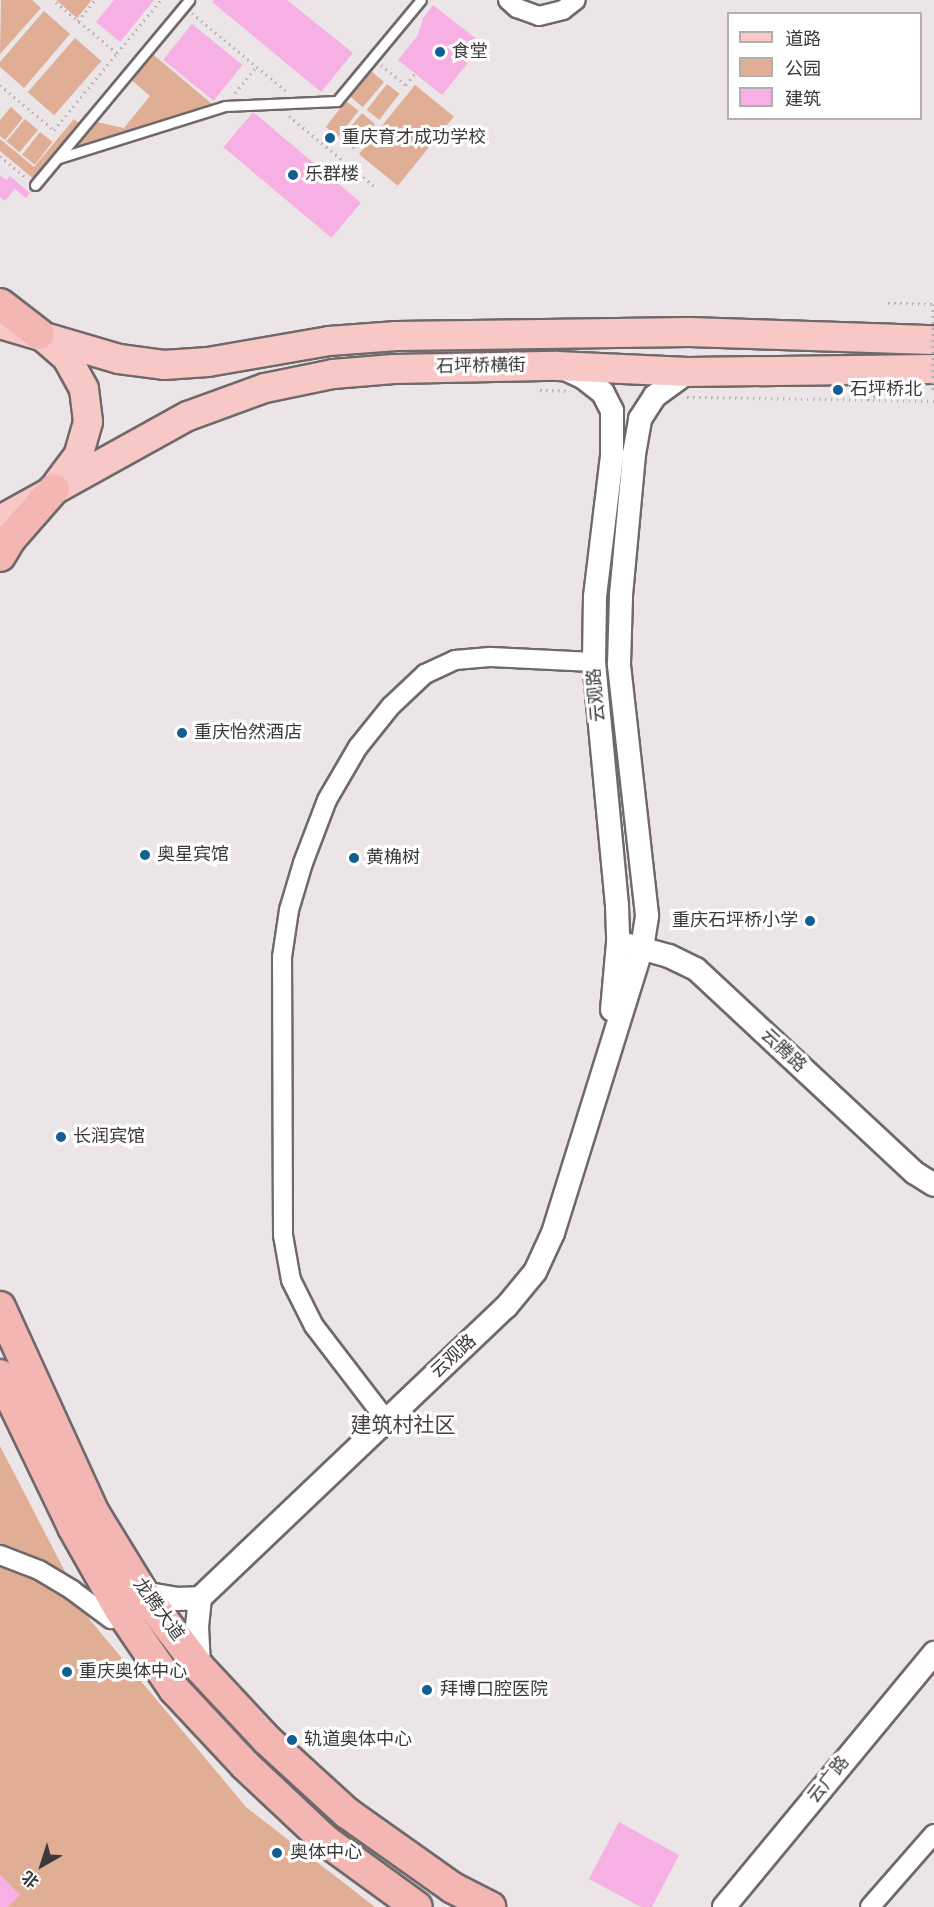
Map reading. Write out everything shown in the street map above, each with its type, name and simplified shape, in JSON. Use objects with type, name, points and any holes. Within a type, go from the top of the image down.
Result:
[{"type":"highway","points":[[0,304],[39,334]]},
{"type":"highway","points":[[0,556],[11,538],[54,489]]},
{"type":"highway","name":"龙腾大道","points":[[0,1307],[94,1513],[143,1593],[200,1667],[267,1740],[347,1813],[453,1888],[490,1907]]},
{"type":"highway","name":"龙腾大道","points":[[0,1375],[73,1527],[120,1610],[174,1689],[245,1765],[326,1841],[417,1907]]},
{"type":"highway","points":[[0,1410],[60,1532],[111,1619],[174,1689]]},
{"type":"main road","name":"石坪桥横街","points":[[0,324],[119,359],[164,365],[208,362],[329,341],[397,336],[689,332],[934,340]]},
{"type":"main road","points":[[39,334],[67,358],[76,374],[84,389],[88,422],[78,456],[54,489]]},
{"type":"main road","name":"石坪桥横街","points":[[0,520],[188,416],[265,388],[333,374],[394,369],[557,366],[683,384],[894,380],[934,369]]},
{"type":"street","points":[[508,0],[517,8],[539,16],[563,10],[576,0]]},
{"type":"street","points":[[900,339],[934,331]]},
{"type":"street","points":[[557,366],[584,378],[603,393],[612,411],[628,408],[640,419]]},
{"type":"street","points":[[894,380],[934,376]]},
{"type":"street","name":"云观路","points":[[200,1598],[506,1307],[535,1272],[553,1233],[642,948],[647,915],[619,664],[622,584],[634,454],[640,419],[655,396],[683,384]]},
{"type":"street","name":"云观路","points":[[608,1053],[618,942],[594,662],[595,597],[612,456],[612,411]]},
{"type":"street","points":[[387,1421],[314,1326],[291,1280],[283,1235],[282,957],[289,910],[303,863],[327,800],[358,747],[391,706],[426,674],[455,660],[490,657],[594,662]]},
{"type":"street","name":"云腾路","points":[[618,942],[669,956],[696,969],[928,1179]]},
{"type":"street","points":[[0,1555],[39,1570],[72,1590],[111,1619]]},
{"type":"street","points":[[143,1593],[176,1599],[200,1598],[197,1626],[200,1667]]},
{"type":"street","name":"云广路","points":[[724,1907],[934,1653]]},
{"type":"street","points":[[870,1907],[934,1834]]},
{"type":"lane","points":[[58,158],[225,106],[337,101],[421,0]]},
{"type":"lane","points":[[35,185],[186,3]]},
{"type":"path","points":[[53,0],[117,53]]},
{"type":"path","points":[[78,21],[95,0]]},
{"type":"path","points":[[0,85],[54,129],[161,0]]},
{"type":"path","points":[[186,3],[301,104]]},
{"type":"path","points":[[372,58],[406,85],[415,74]]},
{"type":"path","points":[[225,106],[257,66]]},
{"type":"path","points":[[276,105],[374,186]]},
{"type":"path","points":[[0,156],[35,185]]},
{"type":"path","points":[[888,303],[933,304],[933,392]]},
{"type":"path","points":[[864,401],[894,380]]},
{"type":"path","points":[[683,384],[864,401],[934,401]]},
{"type":"path","points":[[532,390],[578,392]]},
{"type":"green space","points":[[1,0],[32,0],[41,8],[0,54]]},
{"type":"green space","points":[[56,0],[92,0],[77,18]]},
{"type":"green space","points":[[44,11],[70,34],[24,88],[0,67],[0,62]]},
{"type":"green space","points":[[75,38],[101,61],[54,115],[28,92]]},
{"type":"green space","points":[[149,51],[212,104],[68,150],[92,121],[124,128],[150,96],[128,77]]},
{"type":"green space","points":[[371,71],[384,82],[363,107],[350,96]]},
{"type":"green space","points":[[387,84],[400,94],[379,120],[367,110]]},
{"type":"green space","points":[[415,85],[454,116],[398,186],[359,154]]},
{"type":"green space","points":[[346,101],[359,111],[338,137],[326,127]]},
{"type":"green space","points":[[11,107],[23,118],[5,140],[0,136],[0,120]]},
{"type":"green space","points":[[362,113],[375,124],[354,149],[341,138]]},
{"type":"green space","points":[[25,119],[38,130],[19,152],[6,141]]},
{"type":"green space","points":[[74,119],[80,124],[35,180],[0,151],[0,139],[34,167]]},
{"type":"green space","points":[[40,132],[53,142],[35,165],[22,155]]},
{"type":"green space","name":"重庆奥体中心","points":[[0,1446],[90,1620],[246,1807],[375,1907],[0,1907]]},
{"type":"building","points":[[114,0],[154,0],[120,42],[96,22]]},
{"type":"building","points":[[214,0],[287,0],[353,53],[321,92],[212,2]]},
{"type":"building","name":"食堂","points":[[433,5],[483,44],[442,95],[398,60],[418,35],[423,18]]},
{"type":"building","points":[[192,24],[243,65],[214,101],[163,60]]},
{"type":"building","name":"乐群楼","points":[[253,112],[361,203],[331,238],[223,147]]},
{"type":"building","points":[[0,175],[6,180],[10,176],[30,193],[26,198],[15,189],[5,201],[0,197]]},
{"type":"building","points":[[619,1822],[679,1855],[652,1907],[641,1907],[589,1879]]},
{"type":"building","points":[[0,1874],[20,1895],[8,1907],[0,1907]]},
{"type":"place","name":"食堂","points":[[440,52]]},
{"type":"place","name":"重庆育才成功学校","points":[[330,138]]},
{"type":"place","name":"乐群楼","points":[[293,175]]},
{"type":"place","name":"石坪桥北","points":[[838,390]]},
{"type":"place","name":"重庆怡然酒店","points":[[182,733]]},
{"type":"place","name":"奥星宾馆","points":[[145,855]]},
{"type":"place","name":"黄桷树","points":[[354,858]]},
{"type":"place","name":"重庆石坪桥小学","points":[[810,921]]},
{"type":"place","name":"长润宾馆","points":[[61,1137]]},
{"type":"place","name":"重庆奥体中心","points":[[67,1672]]},
{"type":"place","name":"拜博口腔医院","points":[[427,1690]]},
{"type":"place","name":"轨道奥体中心","points":[[292,1740]]},
{"type":"place","name":"奥体中心","points":[[277,1853]]},
{"type":"district","name":"建筑村社区","points":[[403,1426]]}]
